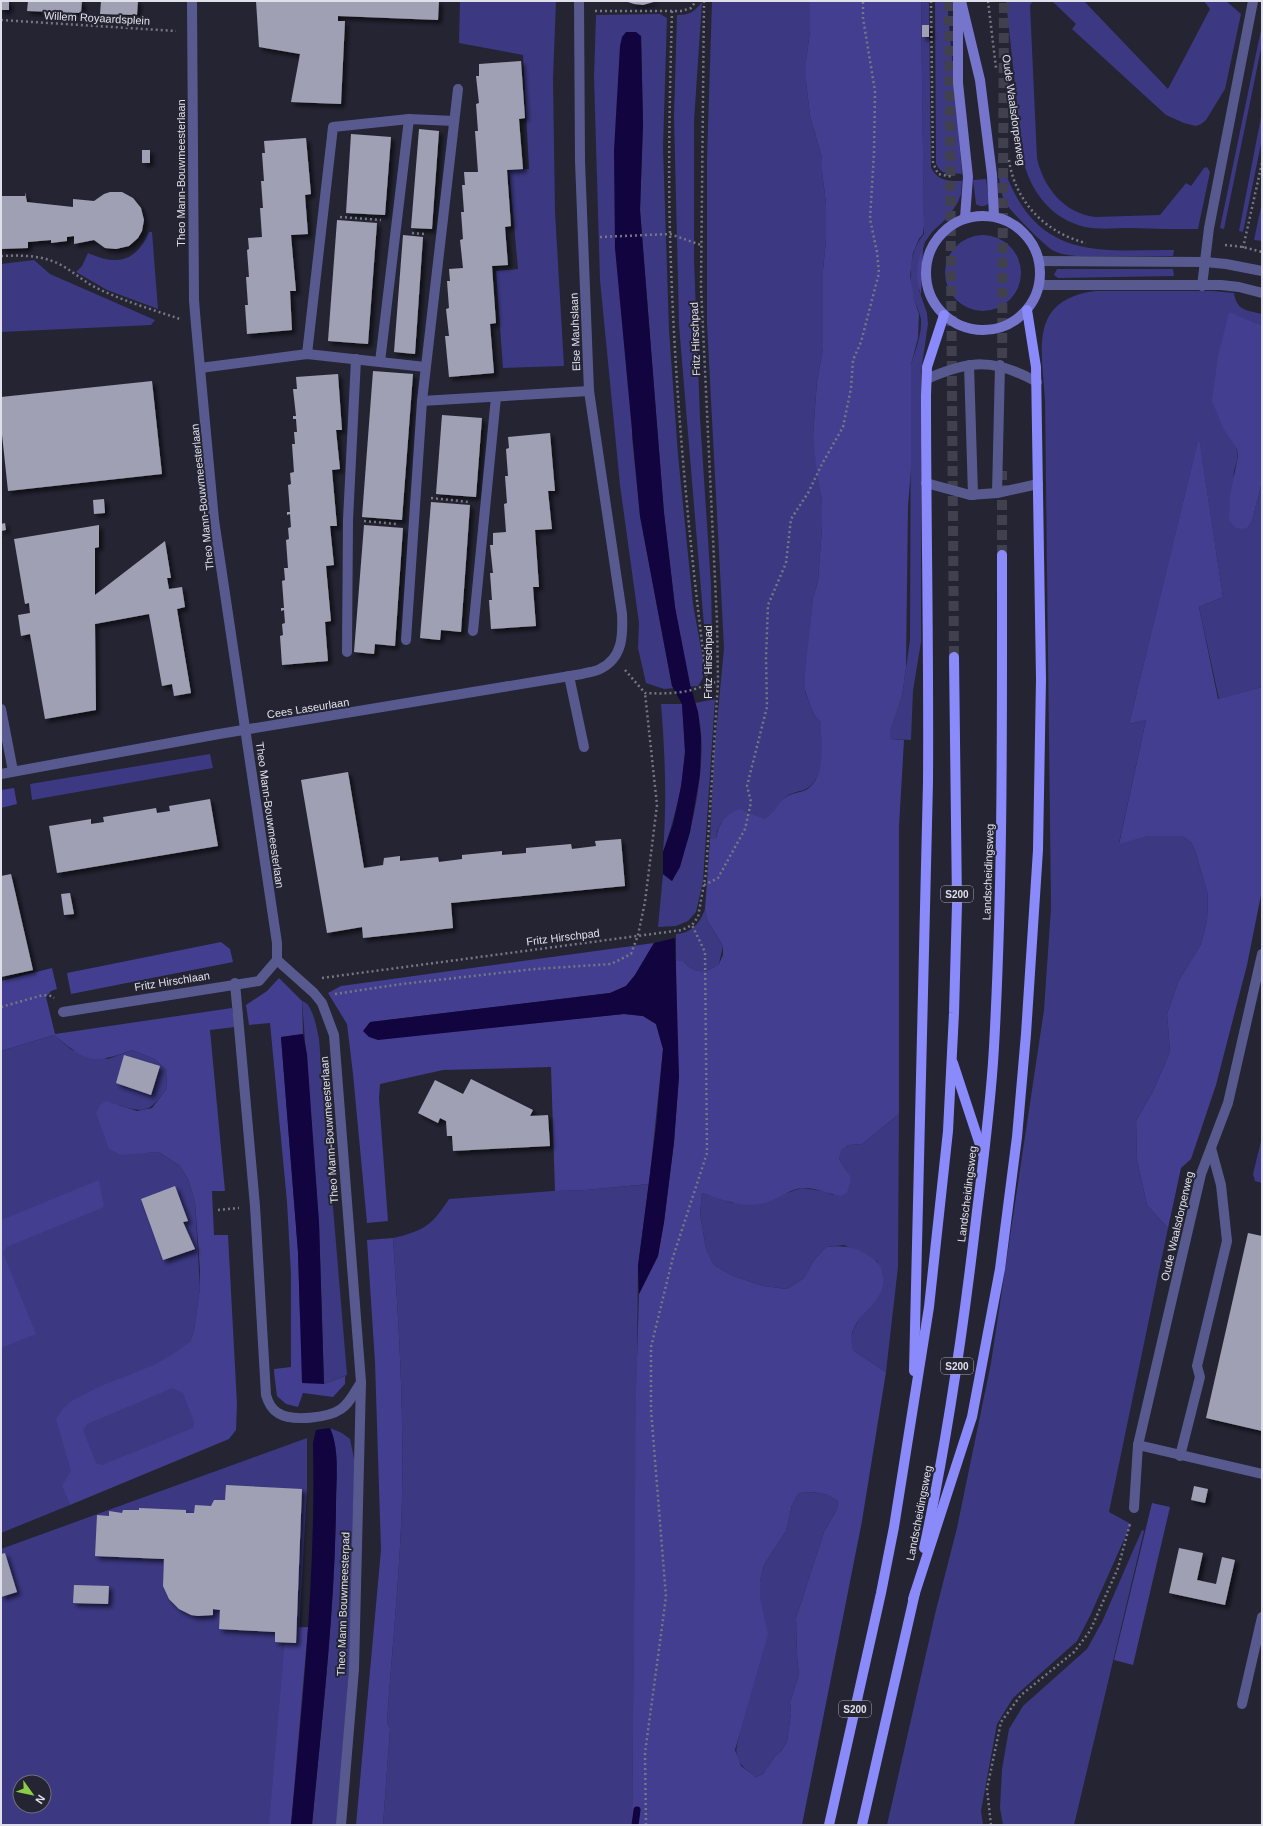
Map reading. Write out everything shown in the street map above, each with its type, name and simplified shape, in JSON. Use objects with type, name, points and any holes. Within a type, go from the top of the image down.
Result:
[{"type":"main road","points":[[958,1],[958,82],[968,177],[965,218]]},
{"type":"main road","points":[[961,1],[980,80],[992,175],[994,216]]},
{"type":"main road","points":[[994,216],[1015,225],[1031,240],[1039,261],[1039,285],[1032,303],[1020,317],[1006,326],[981,331],[961,326],[944,315],[935,305],[929,293],[926,281],[926,267],[934,242],[948,228],[965,218],[994,216]]},
{"type":"main road","points":[[913,1600],[972,1417],[1000,1269],[1017,1137],[1026,1034],[1038,850],[1041,679],[1036,368],[1027,310]]},
{"type":"main road","points":[[914,1409],[916,1193],[921,1129],[928,780],[926,379],[928,367],[944,315]]},
{"type":"main road","name":"Landscheidingsweg","points":[[862,1825],[929,1526],[956,1376],[988,1131],[994,1048],[1002,814],[1002,555]]},
{"type":"main road","name":"Landscheidingsweg","points":[[828,1825],[881,1593],[914,1409],[929,1307],[948,1131],[957,904],[954,657]]},
{"type":"main road","name":"S200","points":[[951,1057],[984,1156]]},
{"type":"street","name":"Theo Mann-Bouwmeesterlaan","points":[[192,1],[194,300],[214,520],[277,943],[277,960],[322,1002],[334,1034],[360,1382]]},
{"type":"street","points":[[1202,286],[1207,245],[1253,1]]},
{"type":"street","name":"Else Mauhslaan","points":[[579,6],[580,161],[589,391],[622,614],[623,635],[614,658]]},
{"type":"street","points":[[406,640],[425,367],[458,89]]},
{"type":"street","points":[[308,354],[333,127],[409,119],[454,121]]},
{"type":"street","points":[[380,362],[409,119]]},
{"type":"street","points":[[1039,261],[1204,262],[1226,264],[1262,271]]},
{"type":"street","points":[[1039,285],[1239,287],[1262,293]]},
{"type":"street","points":[[200,368],[308,354],[425,367]]},
{"type":"street","points":[[347,652],[348,520],[356,359]]},
{"type":"street","points":[[926,379],[949,370],[969,365],[1000,365],[1018,372],[1036,382]]},
{"type":"street","points":[[969,365],[974,495]]},
{"type":"street","points":[[997,493],[1000,365]]},
{"type":"street","points":[[422,401],[589,391]]},
{"type":"street","points":[[473,631],[496,397]]},
{"type":"street","points":[[926,483],[974,495],[997,493],[1038,484]]},
{"type":"street","name":"Cees Laseurlaan","points":[[1,774],[246,730],[570,676],[600,669],[614,658]]},
{"type":"street","points":[[570,676],[584,747]]},
{"type":"street","points":[[1,709],[13,771]]},
{"type":"street","name":"Oude Waalsdorperweg","points":[[1134,1508],[1138,1445],[1201,1174],[1228,1103],[1262,954]]},
{"type":"street","name":"Fritz Hirschlaan","points":[[63,1012],[235,983],[259,981],[277,960]]},
{"type":"street","points":[[235,983],[255,1206],[266,1395],[268,1403],[278,1413],[296,1418],[332,1414],[349,1401],[360,1382]]},
{"type":"street","points":[[1180,1456],[1200,1377],[1197,1366],[1227,1241],[1221,1185],[1211,1148]]},
{"type":"street","name":"Theo Mann Bouwmeesterpad","points":[[341,1825],[354,1669],[360,1382]]},
{"type":"street","points":[[1138,1445],[1262,1474]]},
{"type":"street","points":[[1242,1704],[1262,1617]]},
{"type":"path","points":[[579,6],[672,11],[691,8],[696,1]]},
{"type":"path","name":"Fritz Hirschpad","points":[[302,983],[331,976],[682,930],[692,925],[698,917],[706,873],[718,682],[701,287],[704,1]]},
{"type":"path","points":[[704,885],[718,878],[745,829],[751,802],[747,786],[767,707],[766,657],[768,606],[786,563],[791,519],[808,493],[822,464],[843,427],[851,388],[853,360],[860,342],[879,273],[877,252],[870,219],[874,153],[875,91],[863,18],[863,1]]},
{"type":"path","name":"Oude Waalsdorperweg","points":[[988,1],[997,75]]},
{"type":"path","points":[[672,11],[669,135],[673,328],[697,602],[707,683]]},
{"type":"path","name":"Willem Royaardsplein","points":[[1,20],[192,32]]},
{"type":"path","name":"Oude Waalsdorperweg","points":[[1008,157],[1010,173],[1029,208],[1050,227],[1064,236],[1092,244]]},
{"type":"path","points":[[1243,247],[1262,163]]},
{"type":"path","points":[[323,216],[396,226],[441,235]]},
{"type":"path","points":[[611,236],[670,234],[701,245]]},
{"type":"path","points":[[1207,245],[1243,247],[1262,252]]},
{"type":"path","points":[[1,256],[19,255],[46,258],[61,265],[91,285],[136,304],[196,325]]},
{"type":"path","points":[[416,497],[486,503]]},
{"type":"path","points":[[348,520],[414,525]]},
{"type":"path","points":[[322,1002],[337,993],[381,987],[535,970],[611,964],[631,954],[638,935],[645,902],[657,804],[645,693],[614,658]]},
{"type":"path","points":[[645,693],[662,694],[700,688],[707,683],[718,682]]},
{"type":"path","points":[[646,1825],[646,1753],[666,1597],[651,1410],[651,1347],[672,1257],[708,1153],[705,952],[692,925]]},
{"type":"path","points":[[1,1007],[43,995],[52,996],[63,1012]]},
{"type":"path","points":[[218,1210],[255,1206]]},
{"type":"path","points":[[991,1825],[987,1789],[1001,1722],[1021,1695],[1074,1652],[1090,1631],[1118,1568],[1134,1508]]},
{"type":"shaded area","points":[[460,1],[556,1],[553,79],[555,212],[564,366],[503,368],[496,271],[518,269],[509,170],[529,169],[523,55],[459,43]]},
{"type":"shaded area","points":[[712,1],[810,1],[810,32],[806,60],[806,81],[810,116],[822,158],[826,204],[826,240],[823,270],[823,349],[817,381],[813,435],[822,500],[822,527],[818,581],[813,598],[805,691],[815,716],[821,723],[822,749],[820,769],[814,782],[810,786],[806,789],[790,794],[767,818],[760,819],[748,812],[721,823],[717,831],[716,839],[710,839],[714,754],[724,648],[707,324],[707,158]]},
{"type":"shaded area","points":[[810,1],[921,1],[924,225],[923,234],[919,239],[913,253],[910,275],[914,299],[919,314],[918,338],[911,365],[911,469],[908,506],[906,668],[902,696],[890,732],[890,739],[904,740],[899,827],[899,1114],[862,1144],[848,1145],[841,1150],[839,1159],[851,1178],[847,1193],[841,1196],[802,1188],[790,1191],[762,1204],[745,1205],[719,1199],[702,1193],[700,1214],[706,1249],[714,1265],[731,1275],[763,1286],[787,1289],[804,1278],[814,1260],[826,1247],[839,1246],[856,1249],[877,1261],[883,1273],[881,1292],[878,1298],[858,1321],[851,1337],[854,1351],[886,1372],[862,1521],[802,1825],[632,1825],[636,1390],[639,1294],[658,1256],[664,1222],[674,1142],[679,1076],[677,1049],[676,961],[683,961],[696,970],[705,971],[719,964],[723,955],[723,946],[707,920],[705,909],[710,839],[716,839],[720,824],[726,817],[739,809],[764,819],[771,814],[779,803],[787,796],[806,790],[813,784],[820,769],[821,760],[821,723],[811,708],[805,690],[805,674],[813,598],[818,581],[822,527],[822,500],[816,467],[813,435],[817,381],[823,349],[823,270],[826,240],[826,204],[822,158],[810,116],[806,81],[806,60],[810,32]],"holes":[[[813,1492],[828,1495],[838,1501],[837,1509],[824,1532],[796,1618],[799,1675],[790,1702],[791,1713],[787,1742],[763,1774],[756,1777],[741,1766],[735,1750],[768,1634],[760,1598],[760,1581],[764,1565],[786,1531],[792,1505],[799,1493]]]},
{"type":"shaded area","points":[[921,1],[929,1],[931,167],[933,172],[940,178],[962,181],[961,194],[958,202],[949,216],[932,232],[925,242],[918,266],[919,290],[927,313],[928,324],[921,372],[921,642],[913,691],[911,740],[890,739],[890,732],[902,696],[910,640],[911,365],[918,342],[921,325],[921,320],[912,291],[911,265],[915,248],[924,234]]},
{"type":"shaded area","points":[[935,1],[947,1],[962,174],[950,174],[944,172],[938,168],[936,164]]},
{"type":"shaded area","points":[[1006,1],[1033,1],[1030,5],[1037,158],[1044,179],[1057,197],[1074,210],[1084,215],[1095,217],[1160,215],[1186,183],[1191,186],[1204,168],[1207,167],[1210,172],[1198,229],[1102,229],[1085,227],[1062,218],[1044,202],[1031,182],[1023,159]]},
{"type":"shaded area","points":[[1052,1],[1084,1],[1168,89],[1210,9],[1204,1],[1226,1],[1241,14],[1225,89],[1206,120],[1196,126],[1184,123],[1166,115],[1072,29],[1076,24]]},
{"type":"shaded area","points":[[702,2],[694,121],[694,259],[700,418],[711,585],[712,633],[710,675],[705,638],[679,325],[674,116],[677,15],[691,12]]},
{"type":"shaded area","points":[[660,14],[667,18],[663,148],[669,330],[678,455],[693,604],[704,665],[703,678],[698,686],[664,689],[646,683],[638,648],[639,623],[620,485],[600,280],[594,77],[596,15]],"holes":[[[641,36],[643,123],[640,210],[664,513],[679,632],[672,686],[640,516],[632,437]]]},
{"type":"shaded area","points":[[1262,25],[1262,44],[1224,229],[1220,228]]},
{"type":"shaded area","points":[[626,32],[636,32],[641,36],[643,123],[640,210],[664,513],[675,607],[690,684],[698,712],[701,738],[700,774],[690,832],[680,867],[672,881],[663,874],[663,852],[673,824],[681,787],[685,752],[682,704],[672,686],[640,516],[615,248],[614,150],[620,46],[622,37]]},
{"type":"shaded area","points":[[1262,112],[1262,139],[1243,232],[1239,231]]},
{"type":"shaded area","points":[[1007,177],[1021,204],[1037,223],[1055,237],[1075,245],[1097,249],[1174,250],[1173,256],[1076,256],[1052,250],[1027,227],[1005,202],[999,178]]},
{"type":"shaded area","points":[[986,179],[989,203],[984,206],[979,206],[976,204],[973,180]]},
{"type":"shaded area","points":[[1262,202],[1262,241],[1254,240]]},
{"type":"shaded area","points":[[149,232],[152,232],[158,309],[107,290],[76,272],[82,266],[88,253],[98,257],[117,260],[124,259],[132,255],[144,242]]},
{"type":"shaded area","points":[[983,235],[998,238],[1010,246],[1018,258],[1021,273],[1018,288],[1010,300],[998,308],[983,311],[968,308],[956,300],[948,288],[945,273],[948,258],[956,246],[968,238]]},
{"type":"shaded area","points":[[923,247],[921,295],[917,271]]},
{"type":"shaded area","points":[[34,260],[50,274],[155,320],[151,325],[1,332],[1,264]]},
{"type":"shaded area","points":[[1057,269],[1173,269],[1174,276],[1058,278],[1054,275]]},
{"type":"shaded area","points":[[1095,291],[1213,291],[1234,293],[1237,303],[1243,309],[1262,314],[1262,329],[1234,443],[1238,453],[1234,470],[1234,479],[1248,527],[1252,521],[1262,482],[1262,687],[1219,699],[1199,607],[1223,597],[1199,438],[1129,724],[1146,720],[1119,843],[1148,836],[1182,836],[1191,842],[1195,850],[1208,895],[1207,920],[1201,944],[1178,982],[1167,1014],[1170,1052],[1154,1089],[1136,1121],[1137,1160],[1147,1205],[1168,1228],[1109,1512],[1131,1524],[1090,1616],[1077,1641],[1013,1698],[997,1724],[981,1811],[983,1825],[887,1825],[936,1610],[957,1528],[991,1363],[1044,1010],[1051,908],[1045,400],[1042,346],[1044,330],[1049,316],[1058,305],[1073,296]]},
{"type":"shaded area","points":[[1229,312],[1262,326],[1262,482],[1252,521],[1248,527],[1243,529],[1236,528],[1229,520],[1230,496],[1238,456],[1237,449],[1223,428],[1212,401],[1218,356]]},
{"type":"shaded area","points":[[1199,437],[1223,597],[1199,607],[1218,699],[1262,687],[1262,890],[1247,965],[1216,1085],[1191,1159],[1181,1168],[1168,1228],[1147,1205],[1137,1160],[1136,1121],[1154,1089],[1170,1052],[1167,1014],[1178,982],[1201,944],[1207,920],[1208,895],[1195,850],[1191,842],[1182,836],[1148,836],[1119,844],[1146,720],[1129,724]]},
{"type":"shaded area","points":[[715,699],[703,881],[696,912],[688,921],[676,926],[658,927],[663,874],[672,881],[688,837],[699,784],[702,750],[699,717],[695,703]]},
{"type":"shaded area","points":[[661,704],[682,704],[685,753],[677,803],[663,852],[665,778]]},
{"type":"shaded area","points":[[210,754],[213,768],[32,800],[30,784]]},
{"type":"shaded area","points":[[14,788],[17,804],[1,808],[1,790]]},
{"type":"shaded area","points":[[705,909],[707,920],[723,946],[719,964],[709,970],[700,971],[692,968],[683,961],[676,961],[676,934],[687,932],[695,926],[701,919]]},
{"type":"shaded area","points":[[675,938],[679,1076],[674,1142],[664,1222],[658,1256],[639,1294],[638,1266],[656,1127],[663,1049],[656,1024],[643,1016],[624,1014],[378,1040],[369,1037],[363,1031],[370,1022],[610,993],[626,986],[635,975],[654,943]]},
{"type":"shaded area","points":[[221,942],[230,949],[233,962],[71,994],[67,973]]},
{"type":"shaded area","points":[[654,943],[635,975],[626,986],[610,993],[371,1022],[364,1031],[464,1030],[624,1014],[643,1016],[656,1024],[663,1049],[649,1184],[586,1190],[555,1191],[551,1067],[443,1070],[380,1084],[379,1098],[388,1221],[367,1223],[347,1024],[328,993],[341,986]]},
{"type":"shaded area","points":[[52,968],[57,989],[51,991],[46,997],[55,1034],[232,1008],[235,1027],[210,1030],[225,1191],[212,1191],[214,1235],[228,1235],[237,1404],[236,1430],[229,1439],[70,1505],[62,1486],[71,1471],[56,1419],[62,1410],[70,1402],[96,1388],[154,1365],[190,1342],[194,1330],[200,1288],[195,1202],[188,1179],[180,1166],[159,1152],[121,1155],[109,1149],[96,1113],[100,1105],[106,1101],[137,1111],[152,1108],[167,1088],[166,1070],[155,1059],[132,1050],[107,1058],[98,1059],[82,1056],[54,1035],[1,1051],[1,981]],"holes":[[[173,1388],[183,1393],[194,1422],[193,1428],[102,1465],[96,1463],[83,1430],[87,1424]]]},
{"type":"shaded area","points":[[279,978],[302,1001],[303,1034],[281,1037],[298,1252],[300,1315],[324,1384],[345,1376],[345,1384],[333,1397],[303,1393],[298,1407],[286,1404],[277,1396],[274,1372],[274,1369],[291,1367],[291,1274],[287,1202],[270,1023],[249,1025],[246,1005],[267,991]]},
{"type":"shaded area","points":[[302,1001],[306,1003],[312,1012],[319,1039],[347,1375],[324,1384],[319,1223]]},
{"type":"shaded area","points":[[303,1034],[307,1054],[319,1223],[324,1384],[302,1383],[298,1252],[281,1037]]},
{"type":"shaded area","points":[[54,1035],[72,1050],[108,1059],[132,1050],[155,1059],[166,1070],[167,1088],[152,1106],[142,1110],[136,1110],[119,1105],[142,1153],[159,1152],[180,1166],[188,1179],[195,1202],[200,1288],[194,1330],[190,1342],[210,1427],[63,1487],[70,1505],[1,1533],[1,1051]]},
{"type":"shaded area","points":[[899,1114],[898,1267],[886,1372],[854,1351],[850,1340],[854,1328],[883,1280],[882,1271],[877,1261],[844,1245],[826,1247],[814,1260],[804,1278],[787,1289],[763,1286],[731,1275],[714,1265],[706,1249],[700,1214],[702,1193],[732,1203],[769,1201],[783,1194],[802,1188],[823,1191],[833,1195],[846,1170],[839,1159],[840,1150],[848,1145],[862,1144]]},
{"type":"shaded area","points":[[1262,1137],[1262,1183],[1255,1181],[1253,1174]]},
{"type":"shaded area","points":[[99,1180],[104,1207],[7,1247],[3,1253],[36,1334],[1,1348],[1,1220]]},
{"type":"shaded area","points":[[649,1184],[638,1266],[632,1825],[383,1825],[390,1729],[387,1723],[398,1583],[402,1499],[400,1368],[393,1238],[412,1233],[426,1226],[432,1221],[449,1199],[586,1190]]},
{"type":"shaded area","points":[[393,1238],[400,1368],[402,1499],[400,1555],[387,1723],[390,1729],[383,1825],[356,1825],[381,1550],[375,1362],[367,1240]]},
{"type":"shaded area","points":[[330,1428],[342,1433],[350,1439],[355,1463],[357,1567],[337,1825],[312,1825],[331,1624],[335,1543],[337,1465],[335,1446]]},
{"type":"shaded area","points":[[330,1428],[335,1446],[337,1465],[335,1543],[331,1624],[312,1825],[291,1825],[311,1587],[313,1539],[313,1443],[316,1430]]},
{"type":"shaded area","points":[[307,1438],[307,1489],[298,1649],[270,1825],[1,1825],[1,1549]]},
{"type":"shaded area","points":[[812,1492],[828,1495],[838,1501],[837,1509],[824,1532],[796,1618],[799,1675],[790,1702],[791,1713],[787,1742],[763,1774],[756,1777],[740,1763],[736,1754],[760,1598],[760,1581],[764,1565],[786,1531],[792,1505],[799,1493]]},
{"type":"shaded area","points":[[1152,1503],[1170,1507],[1133,1665],[1114,1660]]},
{"type":"shaded area","points":[[1142,1530],[1144,1531],[1074,1825],[1003,1825],[1000,1808],[1002,1769],[1009,1729],[1023,1706],[1087,1649],[1102,1622]]},
{"type":"shaded area","points":[[308,1627],[291,1825],[269,1825],[286,1628]]},
{"type":"building","points":[[1,1],[9,1],[9,10],[1,10]]},
{"type":"building","points":[[28,1],[82,1],[81,13],[27,11]]},
{"type":"building","points":[[101,1],[138,1],[137,15],[100,14]]},
{"type":"building","points":[[256,1],[439,1],[438,20],[338,16],[338,21],[345,21],[341,104],[291,102],[300,54],[259,47]]},
{"type":"building","points":[[625,1],[657,1],[643,5]]},
{"type":"building","points":[[922,25],[929,25],[929,37],[922,37]]},
{"type":"building","points":[[521,61],[525,118],[519,119],[523,169],[507,170],[511,226],[505,227],[508,265],[492,266],[496,323],[490,324],[494,373],[449,377],[445,336],[449,336],[446,309],[449,308],[447,281],[450,281],[449,269],[463,268],[460,240],[463,239],[461,212],[464,212],[462,185],[465,185],[464,172],[478,172],[475,131],[478,131],[476,104],[479,103],[476,76],[479,76],[479,64]]},
{"type":"building","points":[[419,129],[439,131],[432,229],[411,228]]},
{"type":"building","points":[[351,134],[391,137],[385,215],[346,213]]},
{"type":"building","points":[[306,138],[311,194],[305,195],[308,234],[291,235],[296,291],[290,291],[292,330],[247,334],[245,305],[248,305],[246,277],[249,277],[247,250],[249,249],[248,238],[262,237],[260,208],[263,208],[261,181],[264,181],[262,153],[265,153],[264,141]]},
{"type":"building","points":[[142,150],[150,150],[150,163],[142,163]]},
{"type":"building","points":[[25,192],[27,202],[73,207],[73,199],[94,201],[110,192],[122,192],[133,198],[141,208],[144,220],[142,231],[138,238],[129,246],[116,249],[105,248],[94,240],[74,244],[74,236],[67,237],[67,241],[51,243],[51,240],[28,242],[28,248],[1,249],[1,196],[25,196]]},
{"type":"building","points":[[337,220],[377,223],[368,344],[328,341]]},
{"type":"building","points":[[403,235],[423,237],[415,354],[394,352]]},
{"type":"building","points":[[373,371],[413,374],[402,520],[362,517]]},
{"type":"building","points":[[338,374],[342,430],[336,430],[340,469],[332,470],[337,526],[330,526],[334,565],[326,566],[331,621],[325,622],[328,661],[282,665],[280,636],[283,635],[282,624],[285,623],[284,610],[281,611],[281,608],[284,608],[282,581],[285,580],[284,568],[288,568],[286,540],[289,539],[288,528],[291,527],[290,514],[287,515],[287,512],[290,512],[288,485],[291,484],[290,473],[294,472],[292,444],[295,444],[294,432],[297,432],[296,419],[293,419],[293,416],[296,416],[293,389],[297,389],[296,377]]},
{"type":"building","points":[[152,381],[162,474],[8,491],[1,425],[1,397]]},
{"type":"building","points":[[442,415],[482,418],[476,497],[436,494]]},
{"type":"building","points":[[550,433],[555,491],[548,491],[552,529],[535,530],[539,587],[533,587],[536,626],[491,629],[489,600],[492,600],[490,573],[493,573],[490,545],[493,545],[493,533],[506,532],[504,504],[507,503],[505,476],[508,476],[506,449],[509,448],[508,437]]},
{"type":"building","points":[[104,499],[105,513],[94,514],[93,500]]},
{"type":"building","points":[[431,502],[470,505],[461,632],[441,630],[440,640],[420,638]]},
{"type":"building","points":[[5,523],[6,530],[1,531],[1,524]]},
{"type":"building","points":[[99,525],[99,547],[95,548],[95,595],[165,541],[171,578],[167,578],[169,589],[182,587],[185,607],[177,609],[191,693],[174,696],[172,684],[162,686],[149,614],[95,624],[96,710],[45,719],[30,634],[21,636],[18,615],[30,613],[29,603],[25,604],[14,539]]},
{"type":"building","points":[[364,525],[403,528],[395,646],[375,644],[374,654],[354,652]]},
{"type":"building","points":[[348,772],[364,868],[383,865],[384,858],[400,856],[400,861],[438,857],[439,862],[462,859],[462,855],[502,851],[502,855],[526,853],[526,848],[571,844],[572,849],[596,846],[595,841],[621,839],[625,886],[451,903],[453,928],[363,938],[362,927],[327,933],[301,780]]},
{"type":"building","points":[[210,799],[218,846],[57,873],[49,826],[91,819],[91,824],[104,822],[103,817],[156,808],[157,813],[170,811],[169,806]]},
{"type":"building","points":[[11,874],[33,970],[1,977],[1,876]]},
{"type":"building","points":[[70,893],[74,914],[64,915],[61,894]]},
{"type":"building","points":[[124,1055],[160,1066],[151,1095],[116,1083]]},
{"type":"building","points":[[471,1079],[533,1110],[530,1116],[548,1115],[550,1146],[453,1151],[452,1136],[447,1136],[446,1121],[440,1118],[438,1123],[418,1113],[435,1080],[463,1094]]},
{"type":"building","points":[[175,1186],[188,1221],[183,1222],[195,1249],[163,1260],[141,1199]]},
{"type":"building","points":[[1248,1233],[1262,1236],[1262,1431],[1206,1418]]},
{"type":"building","points":[[226,1485],[302,1489],[296,1643],[275,1642],[275,1632],[219,1629],[220,1610],[213,1609],[213,1615],[198,1616],[191,1615],[179,1609],[169,1599],[163,1586],[164,1559],[95,1556],[97,1515],[109,1516],[109,1511],[122,1513],[123,1510],[139,1510],[139,1508],[186,1510],[186,1513],[194,1513],[195,1505],[211,1506],[214,1500],[225,1500]]},
{"type":"building","points":[[1194,1486],[1208,1489],[1205,1503],[1191,1500]]},
{"type":"building","points":[[1179,1548],[1203,1553],[1197,1580],[1216,1584],[1222,1557],[1235,1560],[1225,1605],[1169,1593]]},
{"type":"building","points":[[5,1553],[17,1592],[1,1597],[1,1554]]},
{"type":"building","points":[[74,1585],[109,1586],[108,1604],[73,1603]]},
{"type":"waterway","points":[[635,1825],[637,1810]]},
{"type":"tunnel","points":[[949,1],[954,657]]},
{"type":"tunnel","points":[[1002,373],[1004,1]]},
{"type":"tunnel","points":[[1002,471],[1002,555]]}]
